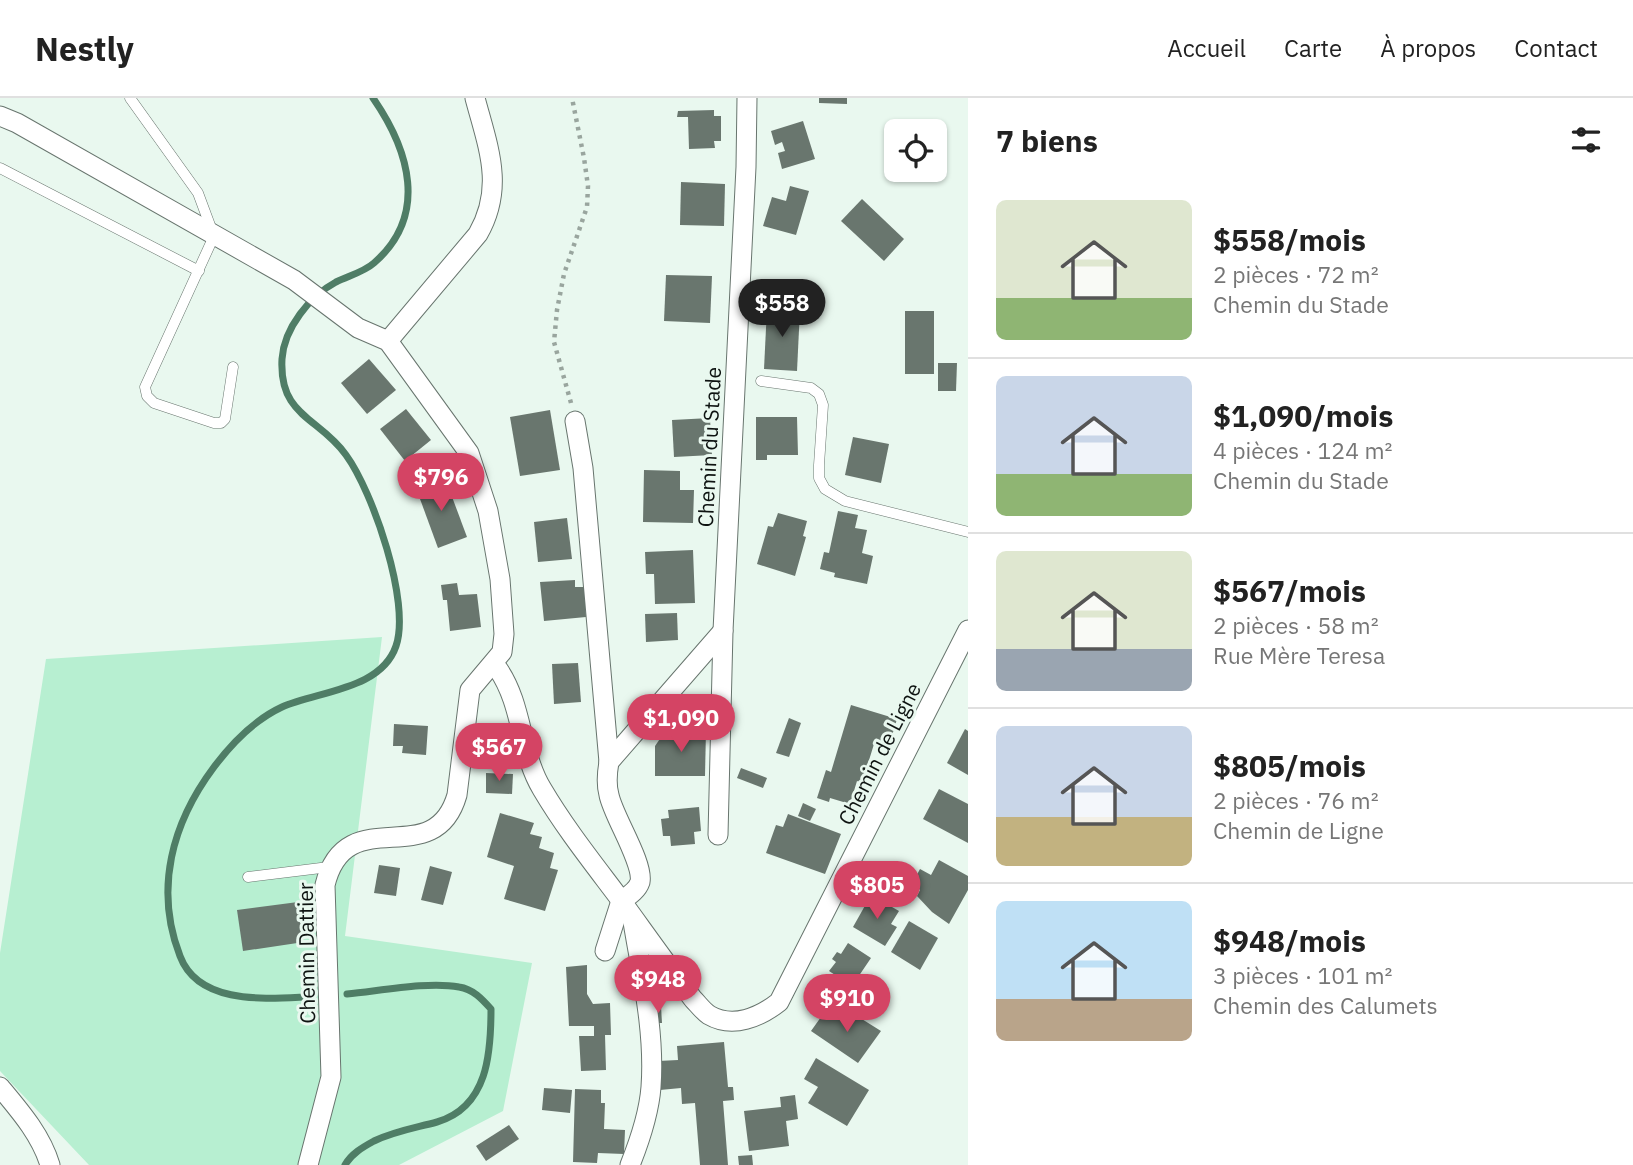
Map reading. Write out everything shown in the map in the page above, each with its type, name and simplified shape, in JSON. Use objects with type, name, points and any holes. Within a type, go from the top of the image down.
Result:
[{"type":"street","points":[[0,116],[17,123],[294,281],[358,328],[388,341],[478,234],[487,219],[494,183],[475,98]]},
{"type":"street","name":"Chemin du Stade","points":[[718,835],[723,631],[745,192],[747,98]]},
{"type":"street","name":"Chemin Dattier","points":[[307,1165],[331,1077],[325,885],[329,867],[343,849],[363,840],[411,838],[428,832],[443,822],[453,810],[470,690],[502,652],[505,634],[500,579],[488,511],[469,453],[388,341]]},
{"type":"street","points":[[575,421],[583,468],[609,762],[609,798],[633,854],[640,880],[636,890],[621,901],[605,951]]},
{"type":"street","name":"Chemin de Ligne","points":[[491,667],[498,669],[503,676],[515,703],[540,787],[632,918],[693,999],[709,1014],[725,1020],[741,1021],[762,1015],[779,1002],[968,629]]},
{"type":"street","points":[[609,762],[723,631]]},
{"type":"street","points":[[630,1165],[641,1136],[651,1086],[649,1020],[632,918]]},
{"type":"street","points":[[0,1087],[28,1121],[50,1165]]},
{"type":"lane","points":[[130,98],[198,192],[214,236],[145,387],[147,396],[154,403],[221,423],[225,419],[233,367]]},
{"type":"lane","points":[[0,168],[199,271]]},
{"type":"lane","points":[[761,381],[811,387],[819,394],[823,405],[819,478],[825,489],[845,501],[968,532]]},
{"type":"lane","points":[[248,877],[329,867]]},
{"type":"path","points":[[572,98],[588,186],[587,207],[564,274],[554,342],[575,421]]},
{"type":"green space","points":[[382,637],[345,936],[532,963],[503,1111],[399,1165],[89,1165],[0,1071],[0,953],[46,659]]},
{"type":"building","points":[[819,98],[847,98],[847,104],[819,103]]},
{"type":"building","points":[[714,110],[714,116],[721,116],[721,141],[714,141],[715,148],[689,149],[688,117],[677,117],[678,111]]},
{"type":"building","points":[[803,121],[815,159],[782,169],[778,153],[785,151],[782,142],[775,145],[771,131]]},
{"type":"building","points":[[681,182],[725,184],[724,226],[680,225]]},
{"type":"building","points":[[790,186],[809,191],[796,235],[763,226],[772,197],[786,201]]},
{"type":"building","points":[[862,199],[904,239],[884,261],[841,221]]},
{"type":"building","points":[[666,275],[712,276],[710,323],[664,321]]},
{"type":"building","points":[[767,308],[800,309],[797,371],[764,369]]},
{"type":"building","points":[[905,311],[934,311],[934,374],[905,374]]},
{"type":"building","points":[[369,359],[396,390],[367,414],[341,383]]},
{"type":"building","points":[[938,363],[957,363],[956,391],[938,391]]},
{"type":"building","points":[[406,409],[431,440],[405,461],[380,429]]},
{"type":"building","points":[[550,410],[560,470],[520,476],[510,417]]},
{"type":"building","points":[[756,417],[797,417],[798,455],[767,455],[767,460],[756,460]]},
{"type":"building","points":[[710,418],[712,455],[674,457],[672,420]]},
{"type":"building","points":[[853,437],[889,444],[881,483],[845,475]]},
{"type":"building","points":[[644,470],[680,471],[680,490],[694,490],[693,523],[643,522]]},
{"type":"building","points":[[445,478],[467,537],[438,548],[416,488]]},
{"type":"building","points":[[838,511],[858,515],[855,528],[867,530],[862,553],[873,556],[867,584],[834,577],[835,573],[820,569],[824,552],[829,553]]},
{"type":"building","points":[[778,513],[807,521],[803,536],[806,537],[795,576],[757,564],[768,526],[773,527]]},
{"type":"building","points":[[567,518],[572,559],[538,562],[534,522]]},
{"type":"building","points":[[693,550],[695,603],[655,604],[654,574],[646,574],[645,552]]},
{"type":"building","points":[[575,580],[575,587],[584,587],[586,617],[544,621],[540,582]]},
{"type":"building","points":[[457,583],[459,595],[477,594],[481,627],[450,631],[447,600],[443,600],[441,585]]},
{"type":"building","points":[[677,613],[678,640],[646,642],[645,614]]},
{"type":"building","points":[[578,663],[581,702],[554,704],[552,664]]},
{"type":"building","points":[[688,704],[709,705],[709,713],[700,713],[700,716],[687,715]]},
{"type":"building","points":[[851,705],[897,719],[888,749],[874,744],[862,783],[857,781],[850,804],[830,798],[829,802],[817,798],[826,770],[831,772]]},
{"type":"building","points":[[789,718],[801,723],[789,757],[776,753]]},
{"type":"building","points":[[394,724],[428,726],[426,755],[402,753],[403,746],[393,746]]},
{"type":"building","points":[[965,729],[968,731],[968,775],[947,763]]},
{"type":"building","points":[[666,730],[706,730],[705,776],[655,776],[655,746]]},
{"type":"building","points":[[741,768],[767,778],[763,788],[737,778]]},
{"type":"building","points":[[486,773],[513,774],[512,794],[486,793]]},
{"type":"building","points":[[939,789],[968,804],[968,843],[923,819]]},
{"type":"building","points":[[803,803],[816,809],[810,821],[798,816]]},
{"type":"building","points":[[699,807],[701,831],[694,832],[695,844],[671,846],[670,836],[663,836],[661,819],[669,818],[668,810]]},
{"type":"building","points":[[500,813],[534,823],[530,834],[542,837],[539,848],[554,853],[550,868],[558,870],[545,911],[504,899],[514,866],[487,857]]},
{"type":"building","points":[[788,814],[841,834],[825,874],[766,853],[776,825],[783,827]]},
{"type":"building","points":[[939,860],[968,876],[968,890],[949,924],[932,912],[917,896],[920,890],[913,882],[920,869],[931,875]]},
{"type":"building","points":[[379,865],[400,868],[396,896],[374,893]]},
{"type":"building","points":[[430,866],[452,872],[443,905],[421,900]]},
{"type":"building","points":[[871,895],[899,911],[891,924],[897,927],[885,946],[853,927]]},
{"type":"building","points":[[298,902],[304,942],[243,951],[237,910]]},
{"type":"building","points":[[909,921],[938,938],[920,970],[891,952]]},
{"type":"building","points":[[848,943],[871,958],[852,986],[829,971],[836,962],[832,959],[837,952],[841,954]]},
{"type":"building","points":[[587,965],[587,994],[593,1004],[610,1003],[611,1035],[605,1035],[606,1070],[581,1071],[579,1036],[594,1036],[594,1026],[569,1026],[566,967]]},
{"type":"building","points":[[661,1006],[662,1023],[654,1023],[653,1007]]},
{"type":"building","points":[[826,1010],[837,1017],[841,1012],[854,1020],[857,1016],[881,1031],[858,1063],[811,1031]]},
{"type":"building","points":[[724,1042],[728,1087],[733,1087],[734,1100],[723,1101],[728,1165],[700,1165],[695,1103],[682,1104],[681,1088],[660,1090],[658,1061],[678,1060],[677,1046]]},
{"type":"building","points":[[816,1058],[869,1090],[847,1126],[808,1103],[818,1087],[804,1079]]},
{"type":"building","points":[[544,1088],[572,1090],[570,1113],[542,1110]]},
{"type":"building","points":[[575,1089],[601,1090],[601,1103],[605,1103],[604,1129],[625,1130],[624,1154],[598,1153],[597,1163],[573,1162]]},
{"type":"building","points":[[795,1095],[798,1119],[786,1121],[789,1146],[749,1151],[744,1111],[781,1107],[780,1097]]},
{"type":"building","points":[[509,1125],[519,1139],[486,1161],[476,1146]]},
{"type":"building","points":[[752,1155],[753,1165],[739,1165],[738,1156]]},
{"type":"waterway","points":[[304,997],[251,998],[216,991],[201,983],[189,972],[180,956],[172,931],[168,882],[178,834],[187,811],[199,788],[236,741],[262,718],[282,707],[347,687],[377,672],[388,661],[396,646],[399,627],[398,603],[394,576],[378,520],[357,472],[346,455],[294,405],[283,378],[282,359],[293,325],[308,304],[326,288],[374,263],[391,244],[402,224],[408,182],[404,160],[386,118],[373,98]]},
{"type":"waterway","points":[[345,1165],[354,1154],[374,1141],[437,1122],[454,1115],[467,1104],[483,1076],[490,1043],[491,1009],[469,990],[447,985],[347,994]]}]
